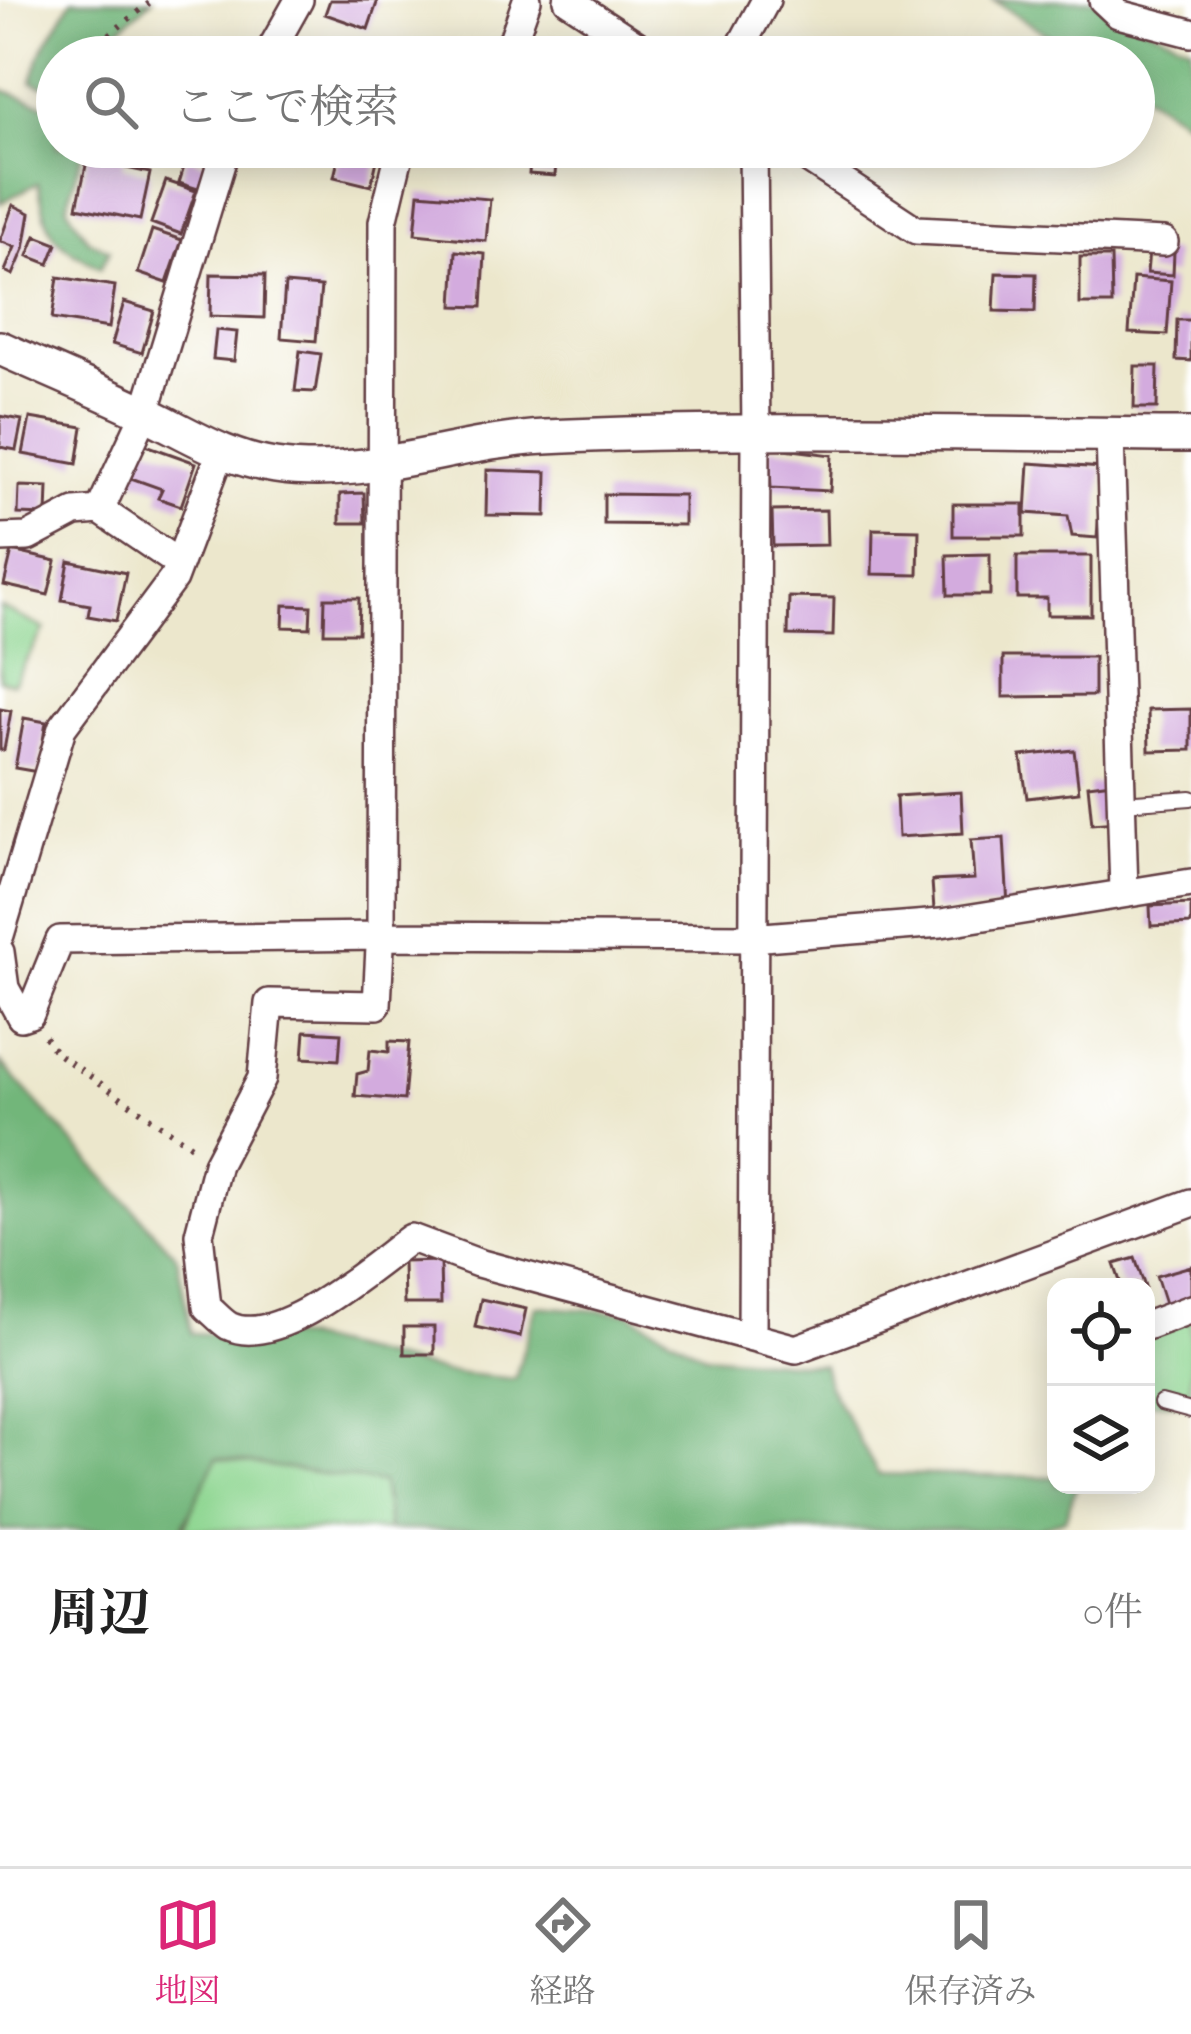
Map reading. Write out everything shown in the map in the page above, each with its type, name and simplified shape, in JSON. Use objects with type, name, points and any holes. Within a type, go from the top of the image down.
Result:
[{"type":"street","points":[[278,36],[298,0]]},
{"type":"street","points":[[514,36],[527,0]]},
{"type":"street","points":[[568,0],[623,36]]},
{"type":"street","points":[[746,36],[766,0]]},
{"type":"street","points":[[1103,0],[1118,14],[1191,33]]},
{"type":"street","points":[[100,510],[145,412],[220,168]]},
{"type":"street","points":[[396,168],[382,222],[377,1005],[269,1003],[262,1078],[217,1164],[199,1234],[207,1307],[230,1327],[262,1329],[299,1318],[411,1238],[478,1263],[796,1349],[1191,1203]]},
{"type":"street","points":[[752,1337],[753,168]]},
{"type":"street","points":[[822,168],[916,230],[1165,242]]},
{"type":"street","points":[[0,348],[145,412],[221,452],[315,471],[538,437],[1191,436]]},
{"type":"street","points":[[1110,435],[1124,891]]},
{"type":"street","points":[[0,935],[62,728],[173,579],[221,452]]},
{"type":"street","points":[[0,538],[28,537],[75,512],[100,510],[178,562]]},
{"type":"street","points":[[0,952],[5,988],[21,1017],[30,1014],[60,940],[752,938],[941,923],[1191,883]]},
{"type":"street","points":[[1155,1323],[1191,1309]]},
{"type":"lane","points":[[1121,803],[1191,798]]},
{"type":"lane","points":[[1161,1402],[1191,1411]]},
{"type":"path","points":[[108,36],[153,0]]},
{"type":"path","points":[[30,1014],[56,1052],[217,1164]]},
{"type":"green space","points":[[72,0],[152,0],[111,36],[51,36]]},
{"type":"green space","points":[[993,0],[1099,0],[1118,14],[1191,46],[1191,124],[1155,102],[1155,36],[1050,36]]},
{"type":"green space","points":[[0,89],[36,102],[36,168],[78,168],[67,207],[88,240],[110,250],[100,268],[61,243],[49,227],[38,183],[0,203]]},
{"type":"green space","points":[[0,607],[45,629],[13,683],[0,680]]},
{"type":"green space","points":[[0,1062],[177,1257],[191,1333],[302,1338],[444,1372],[515,1379],[536,1306],[628,1313],[705,1355],[823,1365],[828,1384],[878,1474],[1047,1477],[1047,1494],[1074,1494],[1065,1519],[1035,1530],[389,1530],[382,1483],[217,1458],[181,1530],[0,1530]]},
{"type":"green space","points":[[1191,1310],[1191,1404],[1155,1402],[1155,1326]]},
{"type":"green space","points":[[206,1456],[383,1483],[388,1530],[185,1530]]},
{"type":"building","points":[[330,0],[378,0],[368,29],[325,14]]},
{"type":"building","points":[[85,168],[150,173],[140,220],[77,207]]},
{"type":"building","points":[[184,168],[206,168],[198,189],[179,183]]},
{"type":"building","points":[[336,168],[375,168],[371,186],[334,177]]},
{"type":"building","points":[[529,168],[556,168],[555,176],[529,174]]},
{"type":"building","points":[[166,181],[196,191],[181,234],[151,223]]},
{"type":"building","points":[[419,193],[490,199],[486,241],[415,234]]},
{"type":"building","points":[[13,205],[30,213],[24,249],[13,275],[5,271],[15,247],[0,241]]},
{"type":"building","points":[[152,230],[182,240],[167,283],[138,273]]},
{"type":"building","points":[[36,236],[57,244],[49,264],[28,256]]},
{"type":"building","points":[[456,251],[485,254],[482,307],[453,306]]},
{"type":"building","points":[[1149,251],[1174,252],[1173,275],[1147,273]]},
{"type":"building","points":[[1080,257],[1111,257],[1112,304],[1080,304]]},
{"type":"building","points":[[996,273],[1036,274],[1035,312],[994,311]]},
{"type":"building","points":[[211,274],[265,275],[264,318],[210,316]]},
{"type":"building","points":[[58,277],[115,286],[109,328],[52,319]]},
{"type":"building","points":[[1133,278],[1171,281],[1167,335],[1129,333]]},
{"type":"building","points":[[285,284],[321,287],[316,341],[281,338]]},
{"type":"building","points":[[124,302],[154,311],[142,353],[112,344]]},
{"type":"building","points":[[1177,320],[1191,320],[1191,361],[1176,360]]},
{"type":"building","points":[[216,330],[237,332],[234,361],[213,359]]},
{"type":"building","points":[[300,351],[321,354],[315,392],[295,391]]},
{"type":"building","points":[[1135,366],[1158,366],[1157,408],[1134,408]]},
{"type":"building","points":[[0,416],[22,420],[16,450],[0,447]]},
{"type":"building","points":[[30,418],[83,427],[77,464],[23,454]]},
{"type":"building","points":[[143,444],[196,463],[181,506],[158,498],[162,489],[131,478]]},
{"type":"building","points":[[769,447],[832,455],[830,491],[771,488]]},
{"type":"building","points":[[1029,463],[1102,468],[1097,538],[1072,536],[1068,516],[1026,513]]},
{"type":"building","points":[[487,470],[547,472],[546,516],[486,515]]},
{"type":"building","points":[[19,486],[48,487],[47,515],[18,514]]},
{"type":"building","points":[[364,493],[365,523],[340,523],[340,494]]},
{"type":"building","points":[[604,494],[684,495],[684,525],[604,524]]},
{"type":"building","points":[[953,504],[1024,504],[1024,536],[953,536]]},
{"type":"building","points":[[826,510],[827,545],[773,546],[772,511]]},
{"type":"building","points":[[873,529],[919,530],[918,575],[872,574]]},
{"type":"building","points":[[12,551],[56,561],[48,595],[4,585]]},
{"type":"building","points":[[990,554],[990,595],[948,595],[947,555]]},
{"type":"building","points":[[1017,556],[1091,556],[1091,615],[1047,615],[1047,598],[1017,598]]},
{"type":"building","points":[[69,561],[126,573],[116,621],[88,616],[90,605],[62,600]]},
{"type":"building","points":[[789,597],[834,598],[833,636],[788,635]]},
{"type":"building","points":[[325,598],[359,598],[358,633],[324,633]]},
{"type":"building","points":[[284,605],[311,606],[310,628],[283,627]]},
{"type":"building","points":[[1003,657],[1094,657],[1094,696],[1003,697]]},
{"type":"building","points":[[0,709],[11,711],[4,750],[0,750]]},
{"type":"building","points":[[1191,709],[1191,750],[1149,751],[1148,710]]},
{"type":"building","points":[[24,718],[46,722],[38,772],[15,768]]},
{"type":"building","points":[[1074,750],[1079,792],[1027,798],[1021,756]]},
{"type":"building","points":[[1112,782],[1116,822],[1092,824],[1088,785]]},
{"type":"building","points":[[961,792],[963,833],[898,837],[896,796]]},
{"type":"building","points":[[1004,838],[1008,906],[934,910],[932,881],[974,879],[971,840]]},
{"type":"building","points":[[1191,904],[1191,924],[1151,926],[1150,906]]},
{"type":"building","points":[[305,1031],[341,1033],[339,1060],[303,1058]]},
{"type":"building","points":[[389,1041],[409,1042],[404,1100],[355,1096],[357,1074],[368,1071],[370,1050],[389,1052]]},
{"type":"building","points":[[1135,1258],[1142,1278],[1119,1278],[1114,1264]]},
{"type":"building","points":[[440,1261],[441,1304],[404,1304],[403,1262]]},
{"type":"building","points":[[1191,1266],[1191,1303],[1167,1310],[1156,1276]]},
{"type":"building","points":[[481,1299],[526,1309],[520,1337],[475,1327]]},
{"type":"building","points":[[404,1327],[434,1327],[434,1354],[404,1354]]}]
